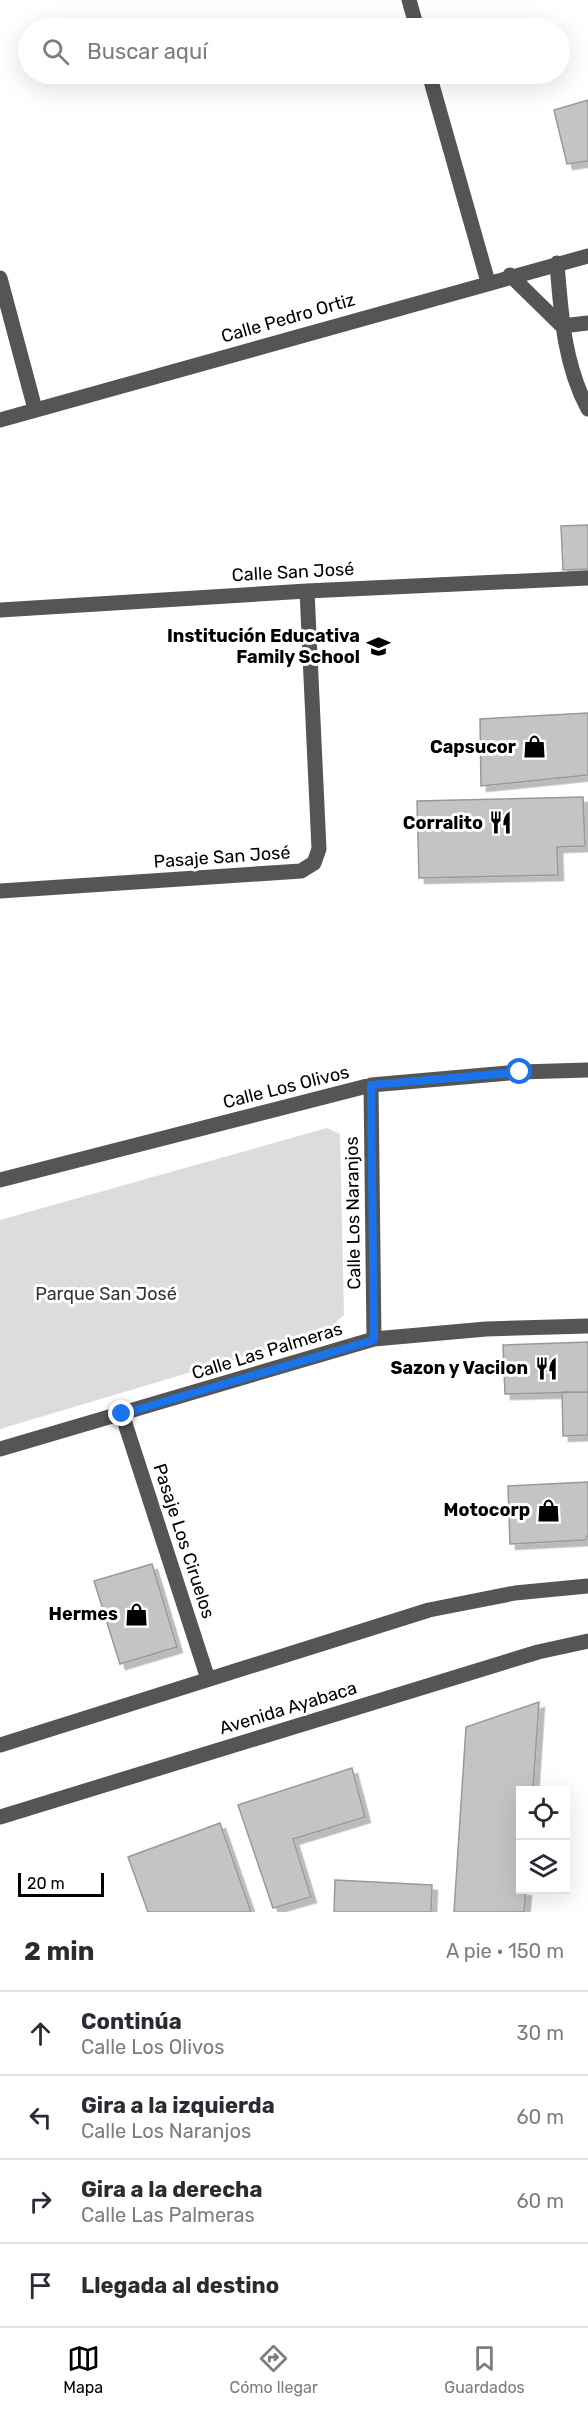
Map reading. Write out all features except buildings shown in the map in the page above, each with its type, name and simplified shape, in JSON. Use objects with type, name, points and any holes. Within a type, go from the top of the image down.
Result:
[{"type":"street","points":[[409,0],[414,18]]},
{"type":"street","points":[[432,84],[488,282]]},
{"type":"street","name":"Calle Pedro Ortiz","points":[[0,420],[510,275],[588,256]]},
{"type":"street","points":[[557,263],[562,326],[577,384],[588,409]]},
{"type":"street","points":[[510,275],[562,326]]},
{"type":"street","points":[[0,278],[35,409]]},
{"type":"street","points":[[562,326],[588,323]]},
{"type":"street","name":"Calle San José","points":[[0,610],[307,591],[588,578]]},
{"type":"street","name":"Pasaje San José","points":[[0,891],[301,871],[314,863],[320,849],[307,591]]},
{"type":"street","name":"Calle Los Olivos","points":[[0,1180],[371,1085],[520,1072],[588,1070]]},
{"type":"street","name":"Calle Los Naranjos","points":[[371,1085],[374,1340]]},
{"type":"street","name":"Calle Las Palmeras","points":[[0,1449],[374,1340],[486,1329],[588,1326]]},
{"type":"street","name":"Pasaje Los Ciruelos","points":[[122,1414],[208,1679]]},
{"type":"street","points":[[0,1745],[429,1610],[515,1593],[588,1586]]},
{"type":"street","name":"Avenida Ayabaca","points":[[0,1817],[538,1652],[588,1641]]},
{"type":"green space","name":"Parque San José","points":[[327,1128],[340,1134],[344,1315],[326,1332],[0,1429],[0,1220]]},
{"type":"place","name":"Institución Educativa Family School","points":[[378,646]]},
{"type":"place","name":"Capsucor","points":[[534,747]]},
{"type":"place","name":"Corralito","points":[[501,823]]},
{"type":"place","name":"Sazon y Vacilon","points":[[546,1368]]},
{"type":"place","name":"Motocorp","points":[[548,1510]]},
{"type":"place","name":"Hermes","points":[[136,1614]]},
{"type":"route","points":[[122,1414],[374,1340],[371,1085],[520,1072]]}]
